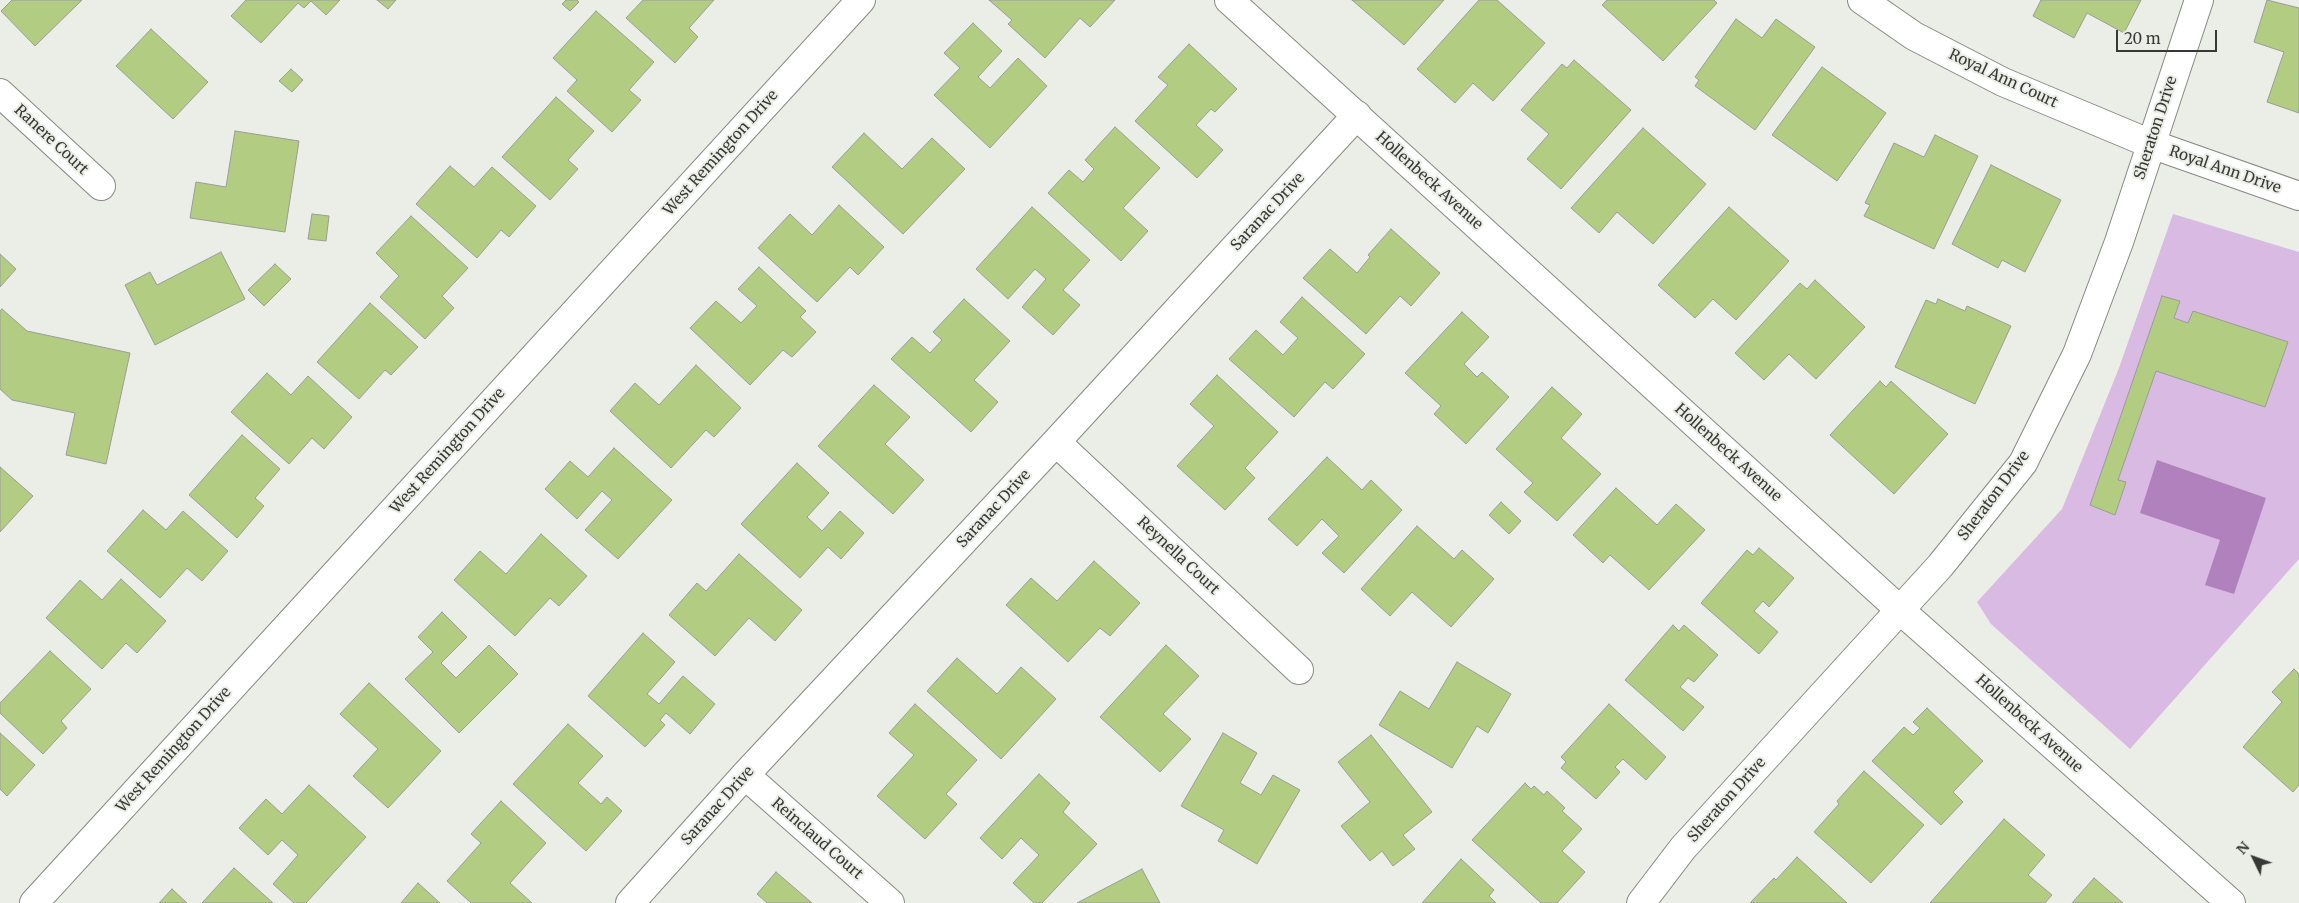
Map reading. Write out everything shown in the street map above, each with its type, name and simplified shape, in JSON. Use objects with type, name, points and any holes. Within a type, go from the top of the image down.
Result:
[{"type":"street","name":"West Remington Drive","points":[[34,903],[861,0]]},
{"type":"street","name":"Hollenbeck Avenue","points":[[1228,0],[1900,610],[2231,903]]},
{"type":"street","name":"Royal Ann Court","points":[[1862,0],[1914,36],[2003,82],[2151,144]]},
{"type":"street","name":"Sheraton Drive","points":[[1641,903],[1683,848],[1900,610],[1977,522],[2023,463],[2077,354],[2120,242],[2199,0]]},
{"type":"street","name":"Ranere Court","points":[[0,93],[101,186]]},
{"type":"street","name":"Saranac Drive","points":[[630,903],[745,775],[1056,442],[1356,115]]},
{"type":"street","name":"Royal Ann Drive","points":[[2151,144],[2299,196]]},
{"type":"street","name":"Reynella Court","points":[[1056,442],[1299,670]]},
{"type":"street","name":"Reinclaud Court","points":[[745,775],[890,903]]},
{"type":"shaded area","points":[[2173,214],[2299,252],[2299,559],[2130,749],[1991,624],[1977,602],[2062,509],[2119,368]]},
{"type":"shaded area","points":[[2157,460],[2266,498],[2234,594],[2205,585],[2220,540],[2140,513]]},
{"type":"building","points":[[12,0],[82,0],[35,46],[1,11]]},
{"type":"building","points":[[246,0],[340,0],[326,15],[311,1],[304,8],[298,3],[261,43],[231,16]]},
{"type":"building","points":[[377,0],[396,0],[388,9]]},
{"type":"building","points":[[566,0],[577,0],[579,2],[570,11],[562,4]]},
{"type":"building","points":[[643,0],[714,0],[689,28],[698,37],[675,63],[626,18]]},
{"type":"building","points":[[989,0],[1115,0],[1090,27],[1080,18],[1045,58],[1008,24],[1012,20]]},
{"type":"building","points":[[1352,0],[1444,0],[1404,45]]},
{"type":"building","points":[[1479,0],[1497,0],[1545,43],[1493,101],[1473,83],[1455,103],[1417,69]]},
{"type":"building","points":[[1607,0],[1714,0],[1717,3],[1663,61],[1602,5]]},
{"type":"building","points":[[2041,0],[2141,0],[2124,33],[2087,13],[2074,38],[2033,16]]},
{"type":"building","points":[[2267,0],[2299,8],[2299,113],[2267,102],[2284,52],[2254,42]]},
{"type":"building","points":[[596,11],[654,62],[629,90],[641,100],[612,132],[567,91],[577,80],[553,58]]},
{"type":"building","points":[[1736,19],[1762,38],[1776,19],[1815,47],[1755,130],[1695,86],[1699,80],[1695,77]]},
{"type":"building","points":[[973,23],[1002,51],[978,77],[990,88],[1018,58],[1047,86],[990,148],[934,95],[960,68],[944,53]]},
{"type":"building","points":[[151,29],[208,82],[173,119],[116,66]]},
{"type":"building","points":[[1189,44],[1237,89],[1215,112],[1211,109],[1196,125],[1223,150],[1197,178],[1135,121],[1168,85],[1158,77]]},
{"type":"building","points":[[1574,60],[1631,110],[1561,189],[1527,159],[1549,134],[1521,110],[1562,64],[1567,68]]},
{"type":"building","points":[[1822,67],[1886,113],[1837,181],[1772,135]]},
{"type":"building","points":[[291,69],[303,80],[292,92],[279,81]]},
{"type":"building","points":[[556,97],[594,131],[568,160],[578,169],[550,200],[502,157]]},
{"type":"building","points":[[1115,127],[1160,168],[1123,208],[1148,231],[1121,261],[1048,193],[1069,170],[1083,182],[1094,169],[1085,160]]},
{"type":"building","points":[[1643,128],[1706,184],[1653,244],[1617,212],[1599,233],[1571,208]]},
{"type":"building","points":[[235,131],[299,141],[285,232],[190,218],[196,182],[226,187]]},
{"type":"building","points":[[864,133],[902,169],[932,138],[965,169],[903,234],[832,167]]},
{"type":"building","points":[[1935,135],[1978,156],[1934,249],[1864,216],[1870,205],[1865,203],[1894,143],[1924,157]]},
{"type":"building","points":[[1991,165],[2061,200],[2025,272],[2002,260],[1998,268],[1952,244]]},
{"type":"building","points":[[450,166],[474,187],[492,167],[536,206],[509,237],[501,230],[477,258],[416,204]]},
{"type":"building","points":[[839,205],[884,247],[858,275],[850,267],[817,302],[758,248],[790,214],[812,235]]},
{"type":"building","points":[[1032,207],[1090,260],[1063,290],[1080,305],[1053,335],[1022,307],[1046,279],[1035,269],[1008,299],[976,269]]},
{"type":"building","points":[[1729,207],[1789,261],[1736,320],[1713,299],[1695,318],[1658,285]]},
{"type":"building","points":[[312,214],[329,216],[326,241],[308,239]]},
{"type":"building","points":[[411,216],[468,268],[442,296],[454,308],[425,339],[380,297],[399,276],[376,253]]},
{"type":"building","points":[[1391,229],[1440,273],[1411,306],[1400,296],[1366,334],[1303,278],[1330,249],[1357,273],[1370,257],[1368,255]]},
{"type":"building","points":[[221,252],[245,299],[155,345],[125,285],[150,272],[157,285]]},
{"type":"building","points":[[0,254],[16,269],[0,287]]},
{"type":"building","points":[[275,264],[291,279],[264,306],[248,290]]},
{"type":"building","points":[[759,267],[806,311],[800,317],[816,332],[792,357],[783,350],[750,385],[690,328],[716,301],[741,323],[757,306],[738,289]]},
{"type":"building","points":[[1815,280],[1865,327],[1816,379],[1789,354],[1764,380],[1735,353],[1800,283],[1807,289]]},
{"type":"building","points":[[2162,296],[2180,301],[2174,318],[2188,323],[2193,311],[2288,342],[2265,407],[2156,371],[2118,480],[2126,482],[2115,515],[2090,505]]},
{"type":"building","points":[[1302,297],[1365,354],[1333,389],[1325,382],[1294,417],[1229,359],[1256,330],[1283,355],[1298,338],[1280,322]]},
{"type":"building","points":[[964,299],[1010,341],[974,380],[998,402],[971,432],[891,359],[912,337],[930,353],[942,340],[933,332]]},
{"type":"building","points":[[1938,299],[1965,311],[1967,306],[2011,326],[1975,404],[1895,367],[1926,300],[1936,304]]},
{"type":"building","points":[[370,303],[418,347],[391,375],[385,370],[359,399],[317,362]]},
{"type":"building","points":[[2,309],[27,331],[130,353],[106,464],[66,455],[75,413],[12,400],[0,389],[0,311]]},
{"type":"building","points":[[1462,312],[1489,337],[1464,364],[1477,377],[1482,372],[1509,397],[1466,444],[1434,414],[1441,406],[1405,373]]},
{"type":"building","points":[[696,365],[741,408],[714,437],[706,430],[671,468],[610,411],[635,383],[659,405]]},
{"type":"building","points":[[267,373],[291,395],[308,376],[352,417],[324,449],[312,438],[289,464],[231,412]]},
{"type":"building","points":[[1217,375],[1278,432],[1245,468],[1255,478],[1225,510],[1177,466],[1214,426],[1190,404]]},
{"type":"building","points":[[1880,381],[1886,387],[1891,381],[1948,434],[1894,494],[1830,435]]},
{"type":"building","points":[[874,385],[910,417],[885,444],[924,480],[893,514],[818,446]]},
{"type":"building","points":[[1552,387],[1582,414],[1561,438],[1601,474],[1557,521],[1524,492],[1533,483],[1496,449]]},
{"type":"building","points":[[242,435],[280,469],[255,498],[264,506],[237,538],[189,495]]},
{"type":"building","points":[[614,448],[672,500],[618,559],[585,530],[612,500],[602,491],[577,519],[545,489],[570,461],[588,477]]},
{"type":"building","points":[[1327,457],[1362,490],[1371,480],[1402,510],[1344,573],[1322,553],[1339,536],[1322,519],[1297,546],[1268,519]]},
{"type":"building","points":[[797,463],[829,493],[807,517],[822,531],[840,511],[864,533],[841,559],[828,547],[800,578],[741,524]]},
{"type":"building","points":[[0,467],[33,496],[0,532]]},
{"type":"building","points":[[1616,488],[1657,525],[1676,504],[1705,530],[1649,590],[1610,555],[1603,563],[1573,535]]},
{"type":"building","points":[[1501,502],[1521,521],[1509,534],[1489,515]]},
{"type":"building","points":[[143,510],[166,530],[183,511],[228,551],[202,581],[187,568],[160,598],[107,551]]},
{"type":"building","points":[[1417,526],[1454,559],[1462,550],[1494,579],[1451,627],[1412,592],[1390,616],[1361,589]]},
{"type":"building","points":[[541,534],[587,576],[559,606],[550,598],[515,636],[454,580],[480,551],[506,574]]},
{"type":"building","points":[[1759,548],[1794,578],[1769,607],[1763,601],[1754,611],[1778,632],[1759,654],[1701,603],[1747,550],[1753,555]]},
{"type":"building","points":[[739,554],[802,610],[775,641],[749,618],[715,656],[669,615],[697,583],[706,591]]},
{"type":"building","points":[[1094,561],[1140,603],[1110,636],[1100,628],[1068,662],[1006,605],[1031,578],[1057,601]]},
{"type":"building","points":[[121,579],[166,621],[137,653],[126,643],[102,669],[46,618],[80,580],[102,600]]},
{"type":"building","points":[[442,612],[467,637],[441,663],[456,678],[489,645],[518,674],[459,733],[405,679],[433,652],[418,637]]},
{"type":"building","points":[[1673,625],[1679,631],[1684,625],[1718,655],[1694,682],[1688,678],[1680,687],[1704,707],[1683,731],[1625,680]]},
{"type":"building","points":[[643,633],[675,662],[647,694],[659,704],[683,676],[715,704],[690,734],[666,713],[660,720],[665,725],[645,747],[588,696]]},
{"type":"building","points":[[1166,645],[1199,676],[1163,714],[1191,739],[1160,772],[1100,717]]},
{"type":"building","points":[[50,651],[91,689],[61,721],[67,728],[43,754],[0,713],[0,703]]},
{"type":"building","points":[[957,658],[997,694],[1021,667],[1056,699],[1001,759],[927,691]]},
{"type":"building","points":[[1457,662],[1511,694],[1488,733],[1477,726],[1452,768],[1379,725],[1400,691],[1429,709]]},
{"type":"building","points":[[2294,669],[2299,674],[2299,785],[2293,792],[2243,747],[2282,702],[2272,692]]},
{"type":"building","points":[[369,683],[441,751],[388,808],[353,776],[378,749],[340,714]]},
{"type":"building","points":[[915,704],[977,760],[946,794],[957,804],[925,839],[877,796],[914,755],[889,733]]},
{"type":"building","points":[[1609,704],[1666,757],[1646,780],[1623,759],[1615,767],[1620,772],[1596,799],[1561,768],[1566,762],[1561,757]]},
{"type":"building","points":[[1927,708],[1983,761],[1953,792],[1963,802],[1941,825],[1872,761],[1904,727],[1913,735],[1920,728],[1913,722]]},
{"type":"building","points":[[568,724],[603,756],[578,783],[601,804],[607,797],[622,811],[586,851],[513,784]]},
{"type":"building","points":[[0,733],[35,765],[7,796],[0,789]]},
{"type":"building","points":[[1223,733],[1257,753],[1240,783],[1261,795],[1273,775],[1300,790],[1257,864],[1218,841],[1224,830],[1181,806]]},
{"type":"building","points":[[1371,735],[1432,812],[1403,835],[1415,849],[1393,866],[1382,851],[1370,861],[1341,826],[1370,802],[1338,762]]},
{"type":"building","points":[[1864,771],[1924,825],[1871,883],[1814,832],[1839,804],[1837,801]]},
{"type":"building","points":[[1039,774],[1070,803],[1063,812],[1097,844],[1042,903],[1034,903],[1013,883],[1039,855],[1021,838],[1002,859],[980,838]]},
{"type":"building","points":[[1525,783],[1531,789],[1534,786],[1544,795],[1547,791],[1565,808],[1562,811],[1582,829],[1562,851],[1585,872],[1557,903],[1541,903],[1472,840]]},
{"type":"building","points":[[309,785],[366,837],[306,903],[294,903],[273,884],[298,855],[282,840],[268,855],[239,828],[266,799],[282,814]]},
{"type":"building","points":[[501,801],[546,843],[510,883],[532,903],[471,903],[447,881],[481,843],[471,834]]},
{"type":"building","points":[[2004,819],[2045,855],[2028,875],[2052,895],[2045,903],[1930,903]]},
{"type":"building","points":[[1797,857],[1847,903],[1750,903],[1774,878],[1776,880]]},
{"type":"building","points":[[1461,859],[1494,890],[1489,896],[1496,903],[1422,903]]},
{"type":"building","points":[[234,868],[273,903],[202,903]]},
{"type":"building","points":[[1142,869],[1160,903],[1077,903]]},
{"type":"building","points":[[776,872],[812,903],[767,903],[757,894]]},
{"type":"building","points":[[2094,878],[2123,903],[2072,903]]},
{"type":"building","points":[[418,883],[440,903],[401,903]]},
{"type":"building","points":[[172,889],[187,903],[159,903]]}]
